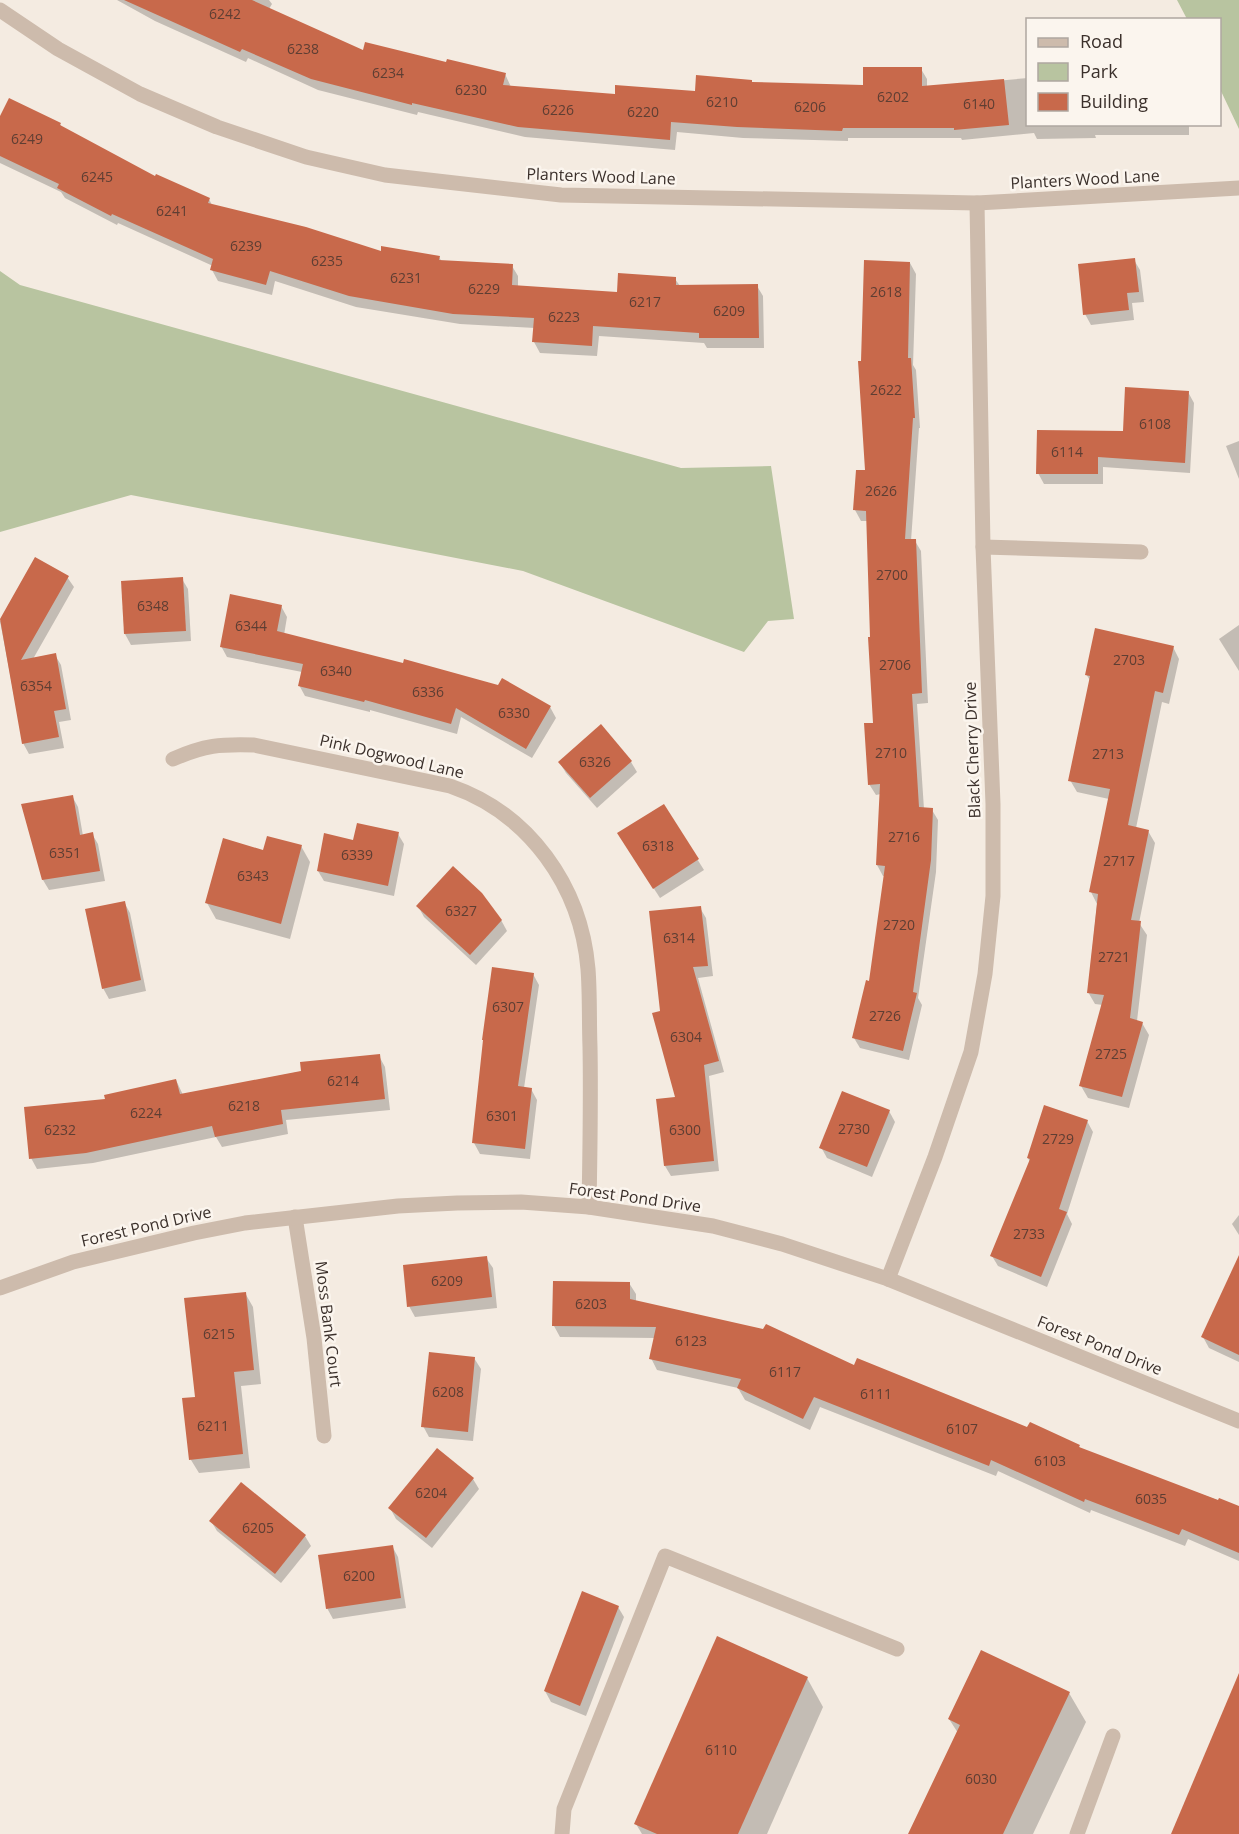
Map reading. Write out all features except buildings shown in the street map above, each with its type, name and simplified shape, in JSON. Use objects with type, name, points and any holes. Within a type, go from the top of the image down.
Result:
[{"type":"street","name":"Planters Wood Lane","points":[[0,10],[58,49],[140,94],[217,127],[306,157],[385,176],[561,195],[977,203],[1239,188]]},
{"type":"street","name":"Black Cherry Drive","points":[[888,1279],[935,1157],[971,1052],[985,974],[993,896],[993,804],[983,547],[977,203]]},
{"type":"street","points":[[983,547],[1141,552]]},
{"type":"street","name":"Pink Dogwood Lane","points":[[173,759],[197,748],[223,744],[254,745],[450,786],[474,794],[503,812],[539,845],[568,894],[579,920],[588,968],[591,1137],[589,1207]]},
{"type":"street","name":"Forest Pond Drive","points":[[0,1288],[73,1262],[245,1223],[398,1206],[457,1203],[521,1202],[589,1207],[713,1226],[782,1244],[888,1279],[1239,1421]]},
{"type":"street","name":"Moss Bank Court","points":[[295,1217],[314,1338],[324,1436]]},
{"type":"street","points":[[562,1834],[564,1809],[665,1556],[897,1649]]},
{"type":"street","points":[[1077,1834],[1113,1736]]},
{"type":"green space","points":[[1177,0],[1239,0],[1239,129],[1221,91],[1221,18],[1186,18]]},
{"type":"green space","points":[[0,271],[20,285],[681,468],[771,466],[794,619],[768,621],[744,652],[523,571],[131,495],[0,532]]}]
